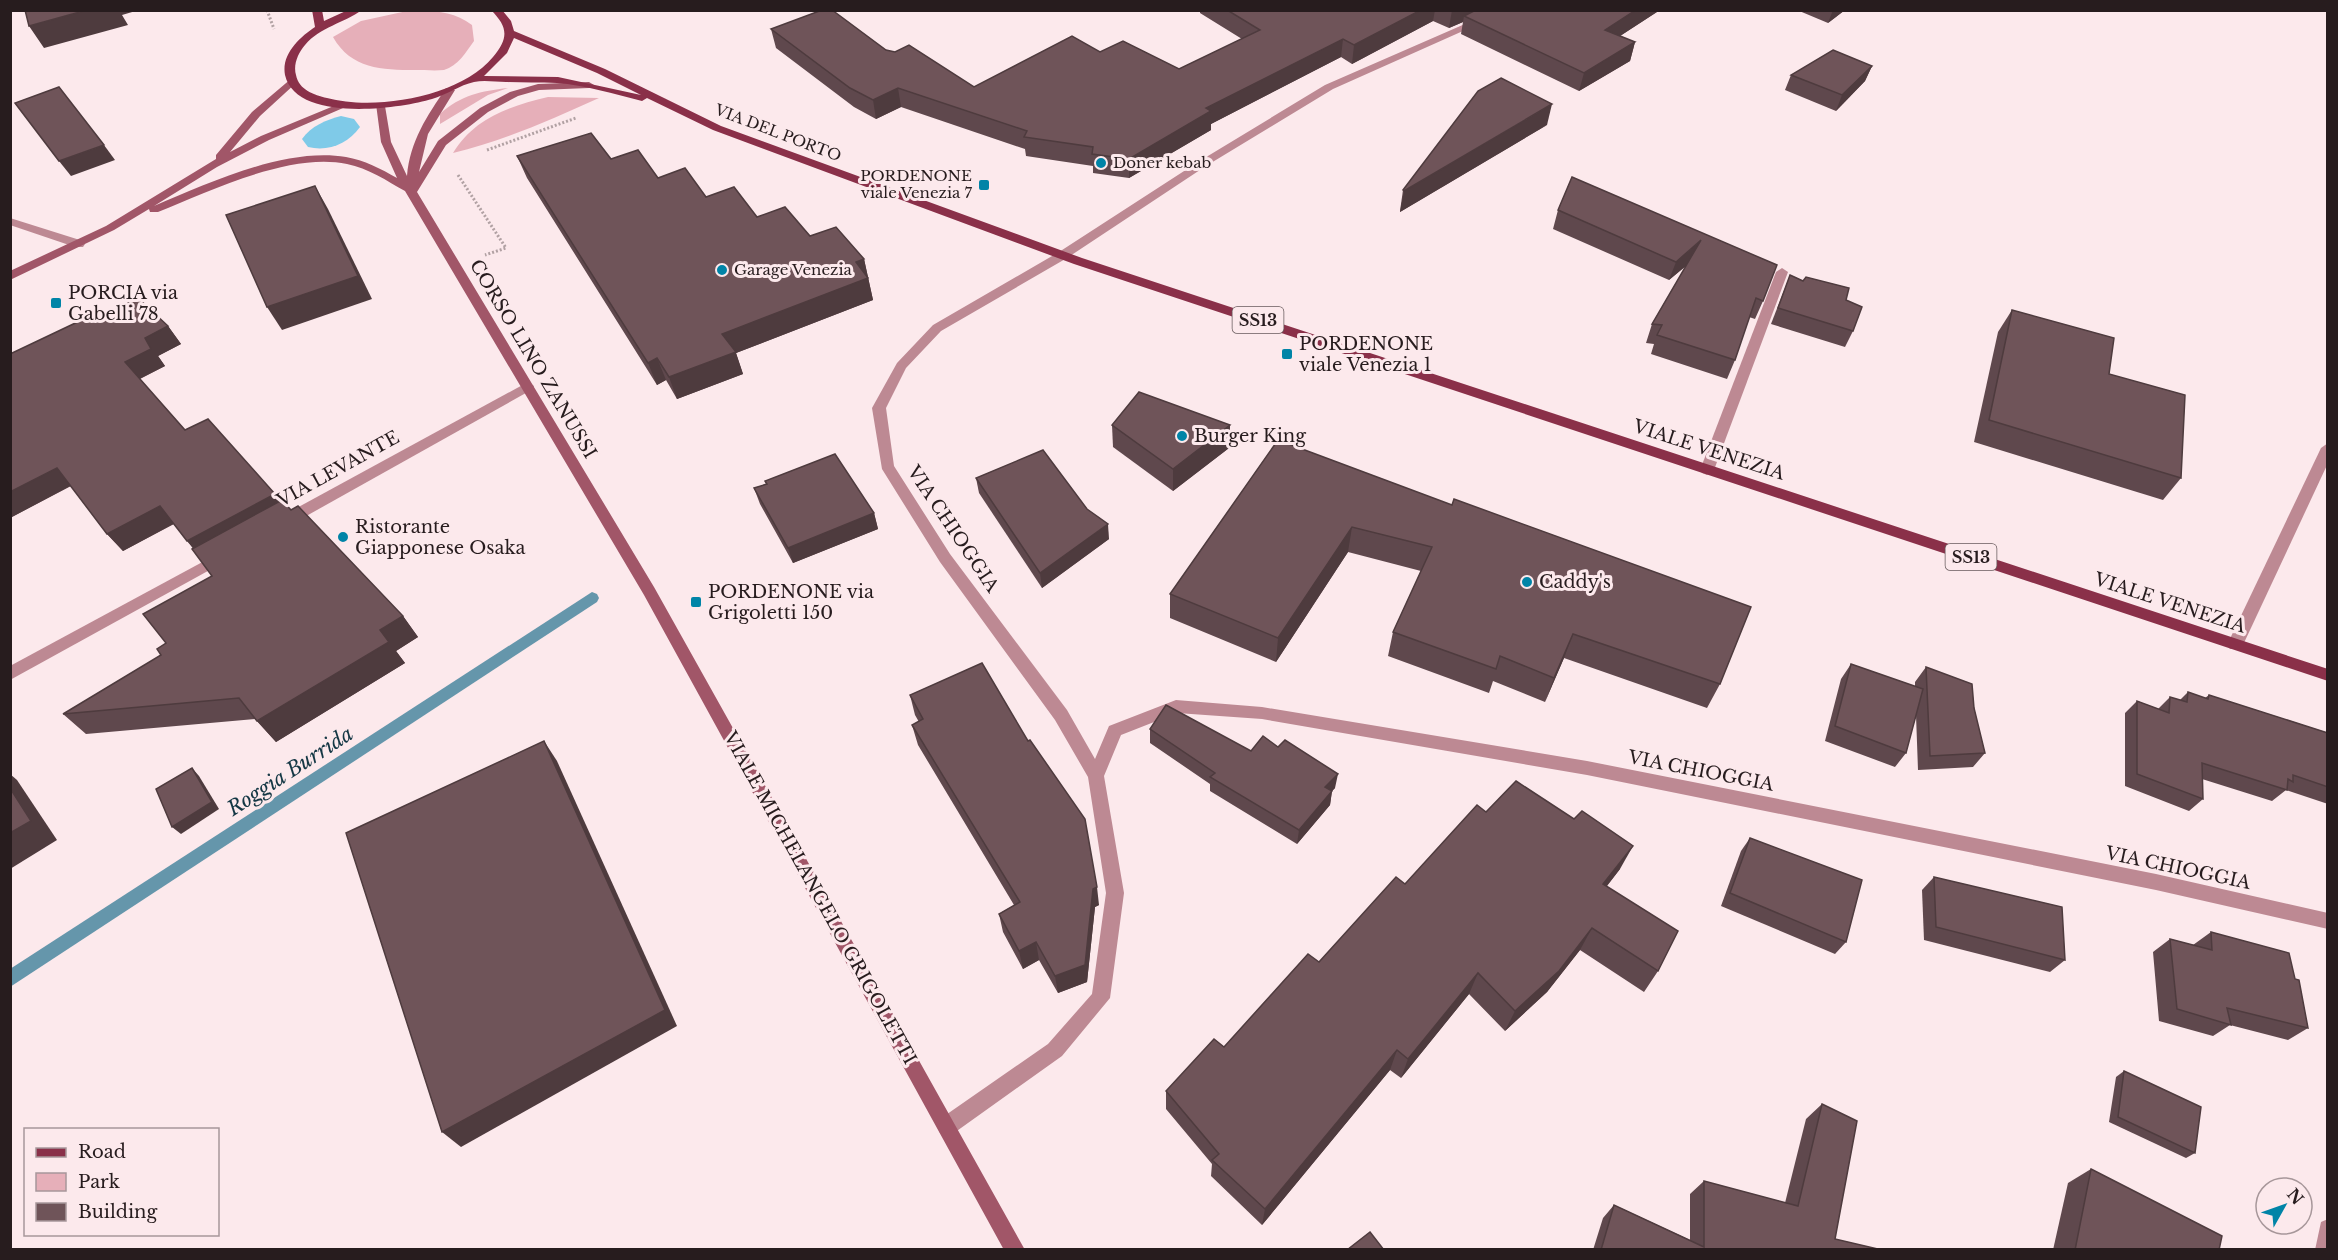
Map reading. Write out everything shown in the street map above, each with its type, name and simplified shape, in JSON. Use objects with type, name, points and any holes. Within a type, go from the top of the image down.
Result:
[{"type":"main road","points":[[317,10],[320,28]]},
{"type":"main road","points":[[358,10],[320,28],[293,54],[289,68],[292,81],[303,92],[321,101],[345,105],[380,106],[415,100],[450,90],[473,79],[493,64],[507,48],[510,33],[502,12]]},
{"type":"main road","name":"VIA DEL PORTO","points":[[510,33],[601,71],[717,128],[1078,261]]},
{"type":"main road","name":"VIA DEL PORTO","points":[[473,79],[540,79],[589,85],[671,106]]},
{"type":"main road","points":[[213,165],[256,114],[292,81]]},
{"type":"main road","points":[[412,191],[427,162],[442,143],[484,110],[514,94],[538,87],[589,85]]},
{"type":"main road","points":[[412,191],[413,161],[419,136],[450,90]]},
{"type":"main road","points":[[10,276],[110,228],[213,165],[265,138],[345,105]]},
{"type":"main road","name":"CORSO LINO ZANUSSI","points":[[380,106],[386,142],[401,175],[623,546]]},
{"type":"main road","points":[[110,228],[216,185],[275,166],[345,160],[372,169],[412,191]]},
{"type":"main road","name":"VIALE VENEZIA","points":[[1078,261],[2328,675]]},
{"type":"main road","name":"VIALE MICHELANGELO GRIGOLETTI","points":[[623,546],[1015,1250]]},
{"type":"street","name":"VIA CHIOGGIA","points":[[947,1126],[1055,1050],[1101,998],[1114,893],[1096,776],[1061,715],[945,558],[887,465],[879,408],[901,366],[937,328],[1063,255],[1202,164],[1329,87],[1506,10]]},
{"type":"street","points":[[10,221],[79,244]]},
{"type":"street","points":[[1707,470],[1782,272]]},
{"type":"street","name":"VIA LEVANTE","points":[[269,530],[528,386]]},
{"type":"street","points":[[2235,645],[2328,448]]},
{"type":"street","points":[[10,674],[238,548]]},
{"type":"street","name":"VIA CHIOGGIA","points":[[1096,776],[1115,731],[1176,706],[1262,713],[1587,768],[2156,882],[2328,921]]},
{"type":"street","points":[[2325,1250],[2328,1229]]},
{"type":"path","points":[[483,151],[582,116]]},
{"type":"path","points":[[456,172],[506,248],[456,266]]},
{"type":"green space","points":[[407,11],[433,11],[457,16],[472,25],[474,41],[461,58],[449,68],[403,70],[379,68],[358,62],[340,48],[333,37],[361,21]]},
{"type":"green space","points":[[508,88],[488,95],[440,124],[440,114],[456,102],[480,93]]},
{"type":"green space","points":[[548,97],[599,98],[509,136],[453,153],[471,131],[482,122],[507,109]]},
{"type":"building","points":[[25,10],[87,10],[29,26]]},
{"type":"building","points":[[822,10],[832,10],[886,50],[895,52],[909,45],[974,87],[1072,36],[1100,52],[1123,41],[1179,69],[1260,30],[1227,10],[1421,10],[1354,45],[1343,39],[1206,108],[1211,111],[1129,159],[1092,154],[1093,147],[1024,137],[1027,131],[898,88],[873,100],[850,88],[771,29]]},
{"type":"building","points":[[1476,10],[1636,10],[1605,30],[1635,42],[1584,73],[1464,16]]},
{"type":"building","points":[[1833,50],[1872,66],[1842,95],[1791,75]]},
{"type":"building","points":[[1501,78],[1552,104],[1404,191],[1478,91]]},
{"type":"building","points":[[59,87],[104,145],[59,161],[15,103]]},
{"type":"building","name":"Garage Venezia","points":[[591,133],[611,159],[638,150],[658,178],[685,168],[706,197],[734,187],[757,217],[785,207],[810,236],[836,227],[864,259],[856,262],[868,278],[722,334],[736,352],[669,377],[657,358],[648,363],[517,156]]},
{"type":"building","points":[[1572,177],[1777,265],[1763,301],[1756,298],[1735,360],[1657,335],[1662,325],[1652,324],[1701,240],[1676,262],[1558,210]]},
{"type":"building","points":[[315,186],[358,276],[267,307],[226,215]]},
{"type":"building","points":[[1790,275],[1803,281],[1806,277],[1849,288],[1846,300],[1862,307],[1853,331],[1778,308]]},
{"type":"building","points":[[138,298],[168,326],[145,338],[151,349],[125,362],[185,430],[208,419],[275,494],[187,541],[160,506],[107,534],[57,468],[10,492],[10,354],[86,318],[91,322]]},
{"type":"building","points":[[2012,310],[2114,338],[2109,374],[2185,395],[2181,478],[1989,420]]},
{"type":"building","points":[[1139,392],[1230,425],[1173,469],[1112,425]]},
{"type":"building","points":[[1278,440],[1452,505],[1454,499],[1751,607],[1720,684],[1573,634],[1554,678],[1500,656],[1496,669],[1393,632],[1432,547],[1352,527],[1278,638],[1170,594]]},
{"type":"building","points":[[1043,450],[1087,509],[1108,524],[1040,573],[976,478]]},
{"type":"building","points":[[835,454],[874,513],[788,548],[754,488],[767,484],[765,481]]},
{"type":"building","points":[[282,500],[291,510],[298,506],[403,616],[380,630],[389,642],[257,721],[239,698],[63,714],[161,655],[157,649],[166,643],[143,614],[212,576],[192,549]]},
{"type":"building","points":[[982,663],[1028,741],[1030,740],[1085,819],[1097,887],[1093,889],[1085,965],[1055,976],[1036,942],[1019,951],[999,914],[1020,902],[912,725],[923,719],[910,695]]},
{"type":"building","points":[[1851,664],[1923,689],[1906,753],[1835,726]]},
{"type":"building","points":[[1926,667],[1972,684],[1974,708],[1985,753],[1930,756]]},
{"type":"building","points":[[2188,692],[2208,699],[2209,695],[2328,733],[2328,787],[2293,775],[2293,782],[2288,779],[2287,790],[2202,763],[2203,799],[2137,774],[2137,701],[2169,713],[2170,697],[2187,702]]},
{"type":"building","points":[[1166,705],[1251,751],[1263,736],[1278,747],[1285,740],[1338,774],[1325,787],[1332,791],[1299,830],[1210,777],[1215,773],[1150,729]]},
{"type":"building","points":[[544,741],[665,1010],[442,1132],[346,833]]},
{"type":"building","points":[[192,768],[212,802],[172,827],[156,789]]},
{"type":"building","points":[[1516,781],[1574,819],[1582,811],[1633,846],[1603,884],[1678,931],[1658,971],[1592,928],[1559,971],[1515,1011],[1478,973],[1408,1059],[1397,1050],[1265,1209],[1212,1160],[1219,1154],[1166,1091],[1214,1039],[1224,1047],[1308,954],[1319,962],[1396,877],[1405,884],[1477,805],[1486,812]]},
{"type":"building","points":[[10,788],[31,821],[10,833]]},
{"type":"building","points":[[1750,838],[1862,880],[1846,942],[1730,893]]},
{"type":"building","points":[[1934,877],[2062,907],[2065,960],[1936,927]]},
{"type":"building","points":[[2211,932],[2289,953],[2295,979],[2299,980],[2308,1028],[2227,1008],[2231,1025],[2177,1009],[2170,939],[2212,950]]},
{"type":"building","points":[[2124,1071],[2201,1107],[2195,1153],[2118,1117]]},
{"type":"building","points":[[1822,1104],[1857,1121],[1835,1239],[1882,1250],[1601,1250],[1614,1205],[1704,1247],[1704,1181],[1798,1206]]},
{"type":"building","points":[[2091,1169],[2222,1236],[2219,1250],[2075,1250]]},
{"type":"building","points":[[1370,1232],[1384,1250],[1347,1250]]},
{"type":"waterway","points":[[321,139],[341,127]]},
{"type":"waterway","name":"Roggia Burrida","points":[[10,979],[592,598]]},
{"type":"place","name":"Doner kebab","points":[[1101,163]]},
{"type":"place","name":"PORDENONE viale Venezia 7","points":[[984,185]]},
{"type":"place","name":"Garage Venezia","points":[[722,270]]},
{"type":"place","name":"PORCIA via Gabelli 78","points":[[56,303]]},
{"type":"place","name":"PORDENONE viale Venezia 1","points":[[1287,354]]},
{"type":"place","name":"Burger King","points":[[1182,436]]},
{"type":"place","name":"Ristorante Giapponese Osaka","points":[[343,537]]},
{"type":"place","name":"Caddy's","points":[[1527,582]]},
{"type":"place","name":"PORDENONE via Grigoletti 150","points":[[696,602]]}]
